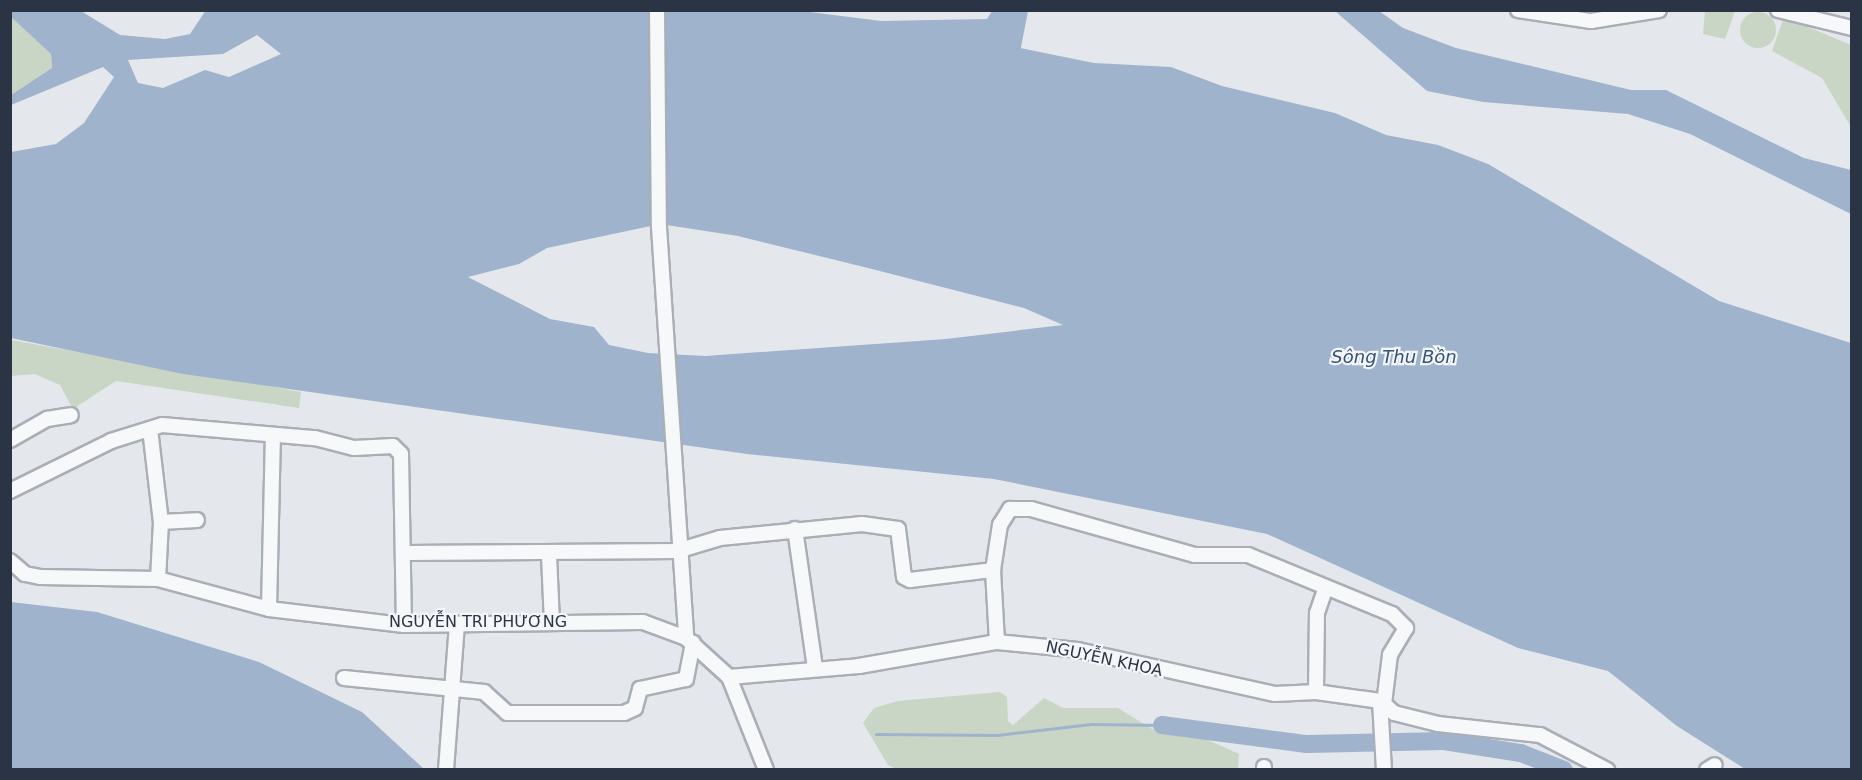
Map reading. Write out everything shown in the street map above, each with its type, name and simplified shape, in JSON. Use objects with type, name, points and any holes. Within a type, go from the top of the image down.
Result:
[{"type":"street","points":[[344,678],[456,687],[488,693],[507,712],[624,713],[635,708],[640,689],[687,678],[690,641],[677,551],[659,227],[657,10]]},
{"type":"street","points":[[1518,10],[1591,21],[1659,10]]},
{"type":"street","points":[[1778,10],[1851,28]]},
{"type":"street","points":[[10,440],[48,419],[71,415]]},
{"type":"street","points":[[10,491],[111,441],[167,425],[399,448],[407,553],[404,625]]},
{"type":"street","points":[[150,429],[161,522],[158,579]]},
{"type":"street","points":[[269,609],[273,436]]},
{"type":"street","points":[[997,642],[993,570],[1002,520],[1010,509],[1031,509],[1195,555],[1248,555],[1325,590],[1405,622],[1390,655],[1384,704],[1384,770]]},
{"type":"street","points":[[161,522],[197,520]]},
{"type":"street","points":[[407,553],[549,555],[677,551],[720,538],[837,523],[895,527],[901,535],[904,577],[910,580],[993,570]]},
{"type":"street","points":[[795,529],[815,668]]},
{"type":"street","points":[[549,555],[552,623]]},
{"type":"street","name":"NGUYỄN TRI PHƯƠNG","points":[[10,561],[25,574],[40,577],[158,579],[269,609],[404,625],[643,622],[690,641],[729,677],[766,770]]},
{"type":"street","points":[[1316,692],[1317,613],[1325,590]]},
{"type":"street","points":[[446,770],[456,687],[457,623]]},
{"type":"street","name":"NGUYỄN KHOA","points":[[729,677],[859,666],[997,642],[1078,651],[1275,694],[1316,692],[1384,704],[1394,713],[1438,724],[1540,735],[1607,770]]},
{"type":"green space","points":[[1705,11],[1735,11],[1725,39],[1703,34]]},
{"type":"green space","points":[[1758,12],[1771,17],[1776,30],[1771,43],[1758,48],[1745,43],[1740,30],[1745,17]]},
{"type":"green space","points":[[11,17],[51,54],[52,69],[11,95]]},
{"type":"green space","points":[[1784,17],[1851,45],[1851,127],[1822,78],[1772,51]]},
{"type":"green space","points":[[11,340],[301,392],[299,408],[116,381],[73,409],[60,385],[35,374],[11,376]]},
{"type":"green space","points":[[1000,692],[1007,697],[1008,721],[1013,725],[1044,698],[1063,708],[1118,708],[1152,729],[1199,736],[1239,754],[1238,769],[896,769],[888,765],[863,723],[874,708],[898,701]]},
{"type":"water","name":"Sông Thu Bồn","points":[[206,10],[794,10],[881,21],[987,19],[992,11],[1013,11],[1009,29],[1020,48],[1094,63],[1171,67],[1222,86],[1335,113],[1386,135],[1438,145],[1488,164],[1719,301],[1851,343],[1851,769],[1745,769],[1677,726],[1608,671],[1518,648],[1267,534],[994,479],[747,454],[183,374],[11,338],[11,152],[56,144],[84,123],[114,77],[103,67],[11,105],[11,95],[52,68],[51,54],[11,17],[11,11],[81,11],[120,35],[165,39],[190,34]],"holes":[[[257,35],[281,54],[229,77],[205,70],[163,88],[138,83],[128,60],[223,54]],[[660,224],[738,236],[868,268],[1024,308],[1063,325],[946,339],[705,356],[648,353],[609,345],[594,327],[550,319],[468,277],[519,264],[547,248]]]},
{"type":"water","points":[[1335,11],[1379,11],[1403,28],[1456,48],[1631,90],[1666,90],[1804,158],[1851,170],[1851,214],[1690,134],[1628,114],[1483,102],[1427,91]]},
{"type":"water","points":[[11,602],[97,612],[259,662],[362,712],[424,769],[11,769]]},
{"type":"waterway","points":[[1009,62],[1019,10]]},
{"type":"waterway","points":[[876,734],[997,735],[1091,724],[1162,725]]},
{"type":"waterway","points":[[1162,725],[1307,744],[1444,741],[1521,753],[1564,770]]}]
